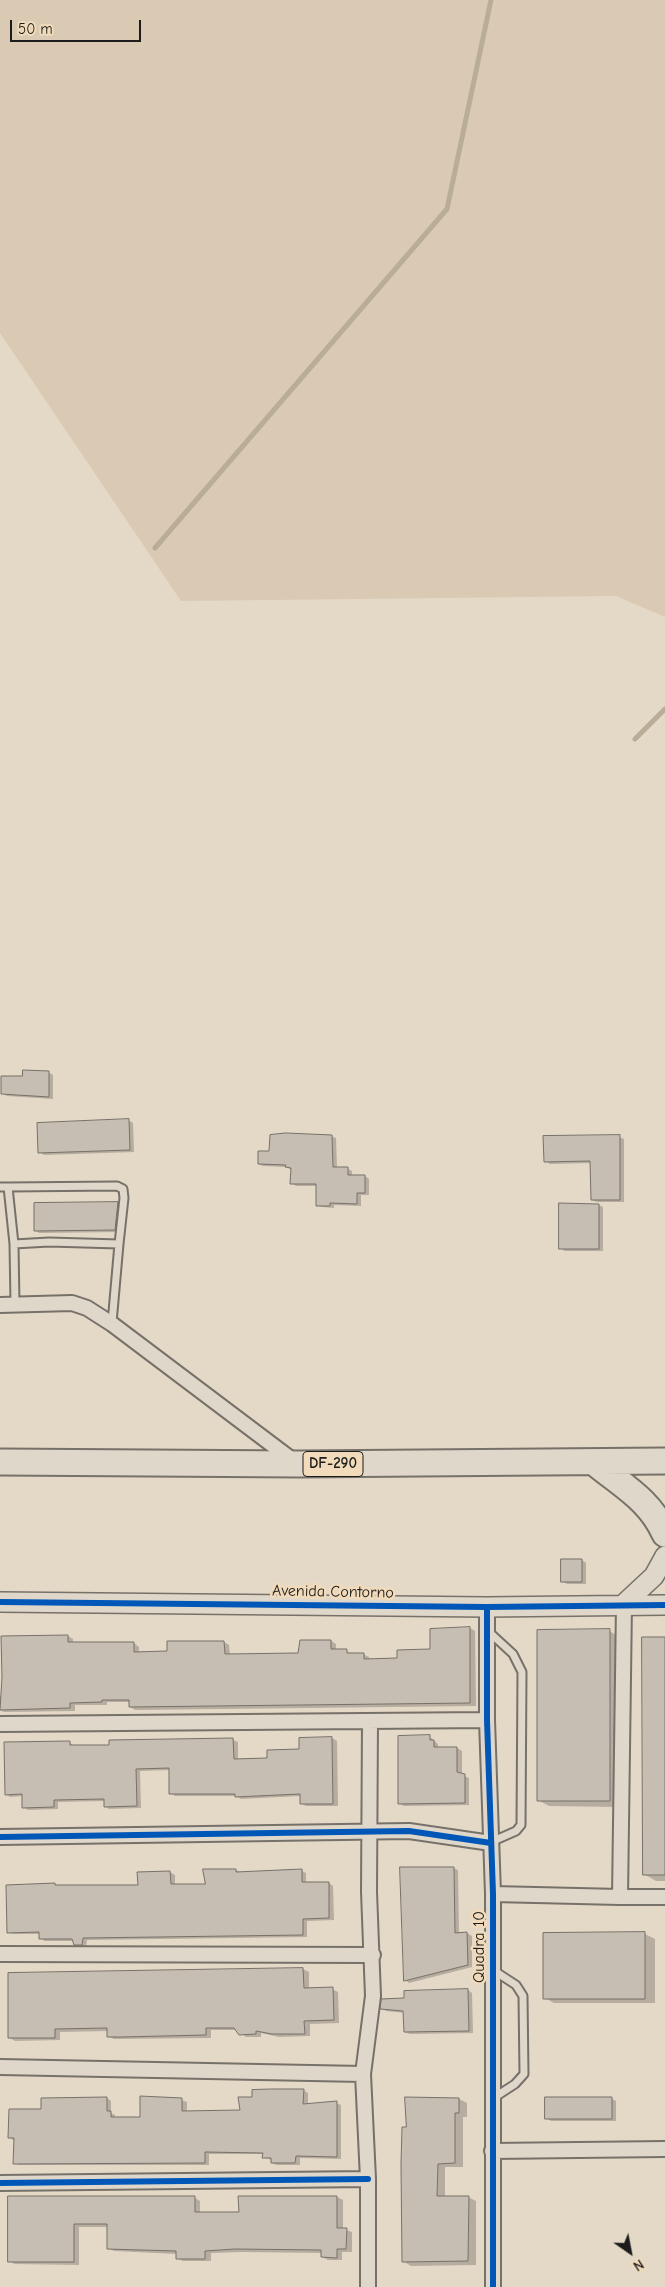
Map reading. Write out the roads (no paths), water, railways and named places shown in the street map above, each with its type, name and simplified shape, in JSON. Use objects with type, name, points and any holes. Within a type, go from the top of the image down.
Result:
[{"type":"highway","name":"DF-290","points":[[0,1462],[299,1464],[665,1461]]},
{"type":"highway","points":[[595,1463],[645,1501],[658,1517],[665,1533]]},
{"type":"street","points":[[0,1305],[72,1303],[87,1308],[112,1324],[299,1464]]},
{"type":"street","points":[[665,1533],[665,1545]]},
{"type":"street","points":[[620,1897],[624,1604],[654,1576],[665,1556]]},
{"type":"street","name":"Avenida Contorno","points":[[0,1602],[487,1607],[665,1604]]},
{"type":"street","name":"Quadra 10","points":[[487,1607],[487,1720],[493,1894],[493,2287]]},
{"type":"street","points":[[0,1724],[487,1720]]},
{"type":"street","points":[[368,2287],[368,2179],[364,2074],[374,1996],[369,1892],[370,1721]]},
{"type":"street","points":[[0,1837],[409,1831],[491,1843]]},
{"type":"street","points":[[493,1894],[665,1897]]},
{"type":"street","points":[[0,1954],[373,1954]]},
{"type":"street","points":[[0,2067],[364,2074]]},
{"type":"street","points":[[492,2151],[665,2149]]},
{"type":"street","points":[[0,2184],[368,2179]]},
{"type":"lane","points":[[0,1187],[117,1186],[123,1190],[124,1198],[112,1324]]},
{"type":"lane","points":[[8,1187],[14,1244],[15,1304]]},
{"type":"lane","points":[[14,1244],[49,1242],[120,1244]]},
{"type":"lane","points":[[487,1630],[513,1654],[522,1672],[520,1825],[516,1831],[491,1843]]},
{"type":"lane","points":[[492,1969],[516,1984],[523,1996],[524,2074],[515,2084],[492,2099]]},
{"type":"waterway","points":[[155,548],[447,209],[491,0]]},
{"type":"waterway","points":[[635,739],[665,709]]}]
